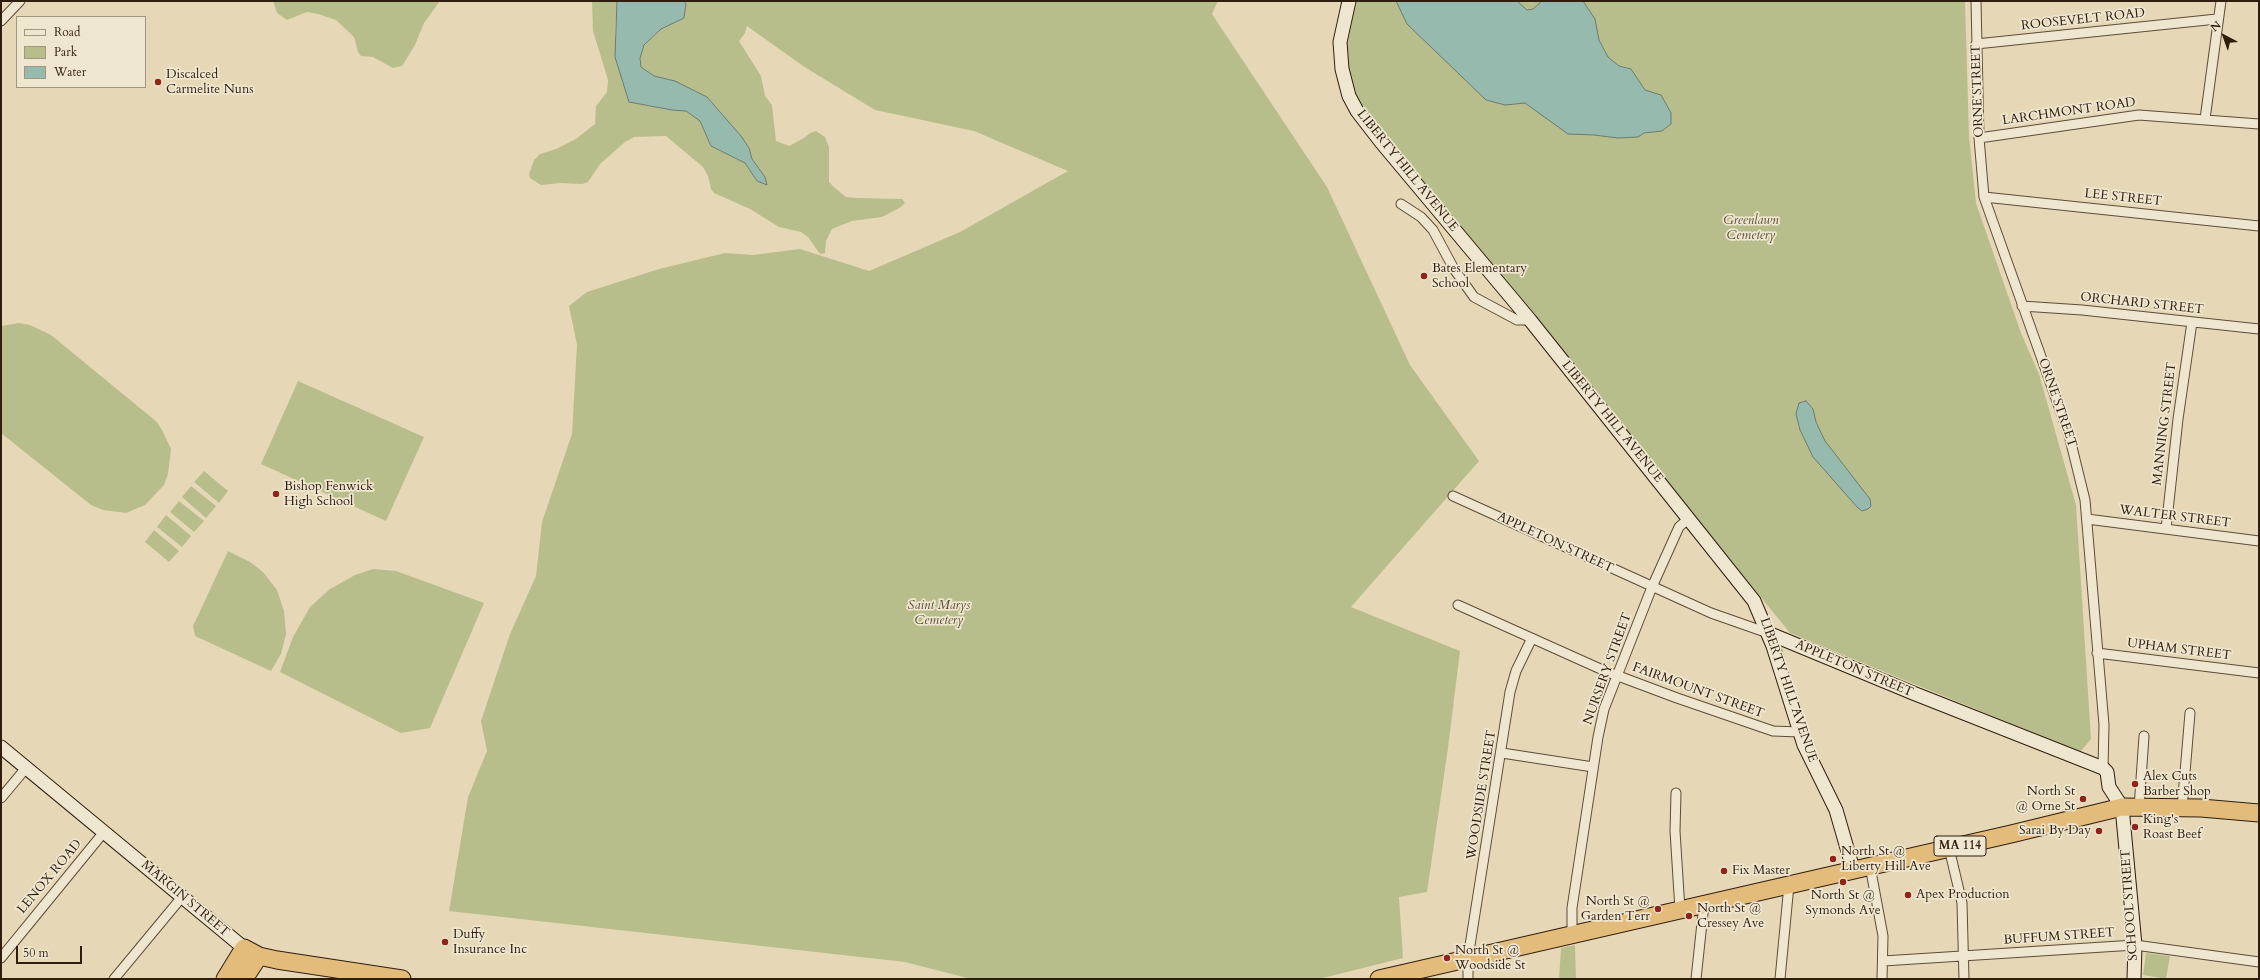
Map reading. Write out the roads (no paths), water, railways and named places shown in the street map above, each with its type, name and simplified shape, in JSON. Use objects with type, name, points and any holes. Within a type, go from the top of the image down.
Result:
[{"type":"highway","name":"MA 114","points":[[1379,979],[2122,807],[2182,808],[2259,813]]},
{"type":"highway","name":"MARGIN STREET","points":[[244,948],[259,956],[372,977],[402,979]]},
{"type":"highway","points":[[224,979],[244,948]]},
{"type":"highway","points":[[244,979],[259,956]]},
{"type":"main road","name":"LIBERTY HILL AVENUE","points":[[1349,1],[1340,42],[1342,69],[1349,96],[1381,142],[1530,320],[1748,592],[1760,611],[1804,745],[1836,810],[1853,869]]},
{"type":"main road","name":"APPLETON STREET","points":[[1768,633],[1906,691],[2103,768]]},
{"type":"main road","name":"MARGIN STREET","points":[[1,747],[244,948]]},
{"type":"main road","name":"ORNE STREET","points":[[2103,768],[2107,772],[2109,787],[2122,807]]},
{"type":"main road","name":"SCHOOL STREET","points":[[2122,807],[2135,945],[2134,979]]},
{"type":"street","points":[[1,21],[20,1]]},
{"type":"street","name":"ORNE STREET","points":[[1976,1],[1979,138],[1984,197],[2069,435],[2080,473],[2087,519],[2104,725],[2103,768]]},
{"type":"street","points":[[2205,120],[2217,19],[2221,1]]},
{"type":"street","name":"ROOSEVELT ROAD","points":[[1976,44],[2217,19]]},
{"type":"street","name":"LARCHMONT ROAD","points":[[1979,138],[2139,115],[2259,124]]},
{"type":"street","name":"LEE STREET","points":[[1984,197],[2259,226]]},
{"type":"street","points":[[1401,204],[1421,217],[1433,230],[1454,269],[1474,297],[1517,320],[1530,320]]},
{"type":"street","name":"ORCHARD STREET","points":[[2022,306],[2082,310],[2259,329]]},
{"type":"street","name":"MANNING STREET","points":[[2166,529],[2178,419],[2192,322]]},
{"type":"street","name":"APPLETON STREET","points":[[1453,496],[1711,613],[1768,633]]},
{"type":"street","name":"NURSERY STREET","points":[[1572,935],[1572,908],[1593,766],[1604,709],[1652,587],[1678,526],[1689,518]]},
{"type":"street","name":"WALTER STREET","points":[[2087,519],[2259,541]]},
{"type":"street","name":"FAIRMOUNT STREET","points":[[1458,605],[1618,676],[1773,731],[1800,732]]},
{"type":"street","name":"WOODSIDE STREET","points":[[1468,979],[1468,958],[1513,680],[1532,638]]},
{"type":"street","name":"UPHAM STREET","points":[[2097,653],[2259,673]]},
{"type":"street","points":[[2182,808],[2190,713]]},
{"type":"street","points":[[2139,808],[2144,736]]},
{"type":"street","points":[[1502,753],[1593,766]]},
{"type":"street","points":[[1,798],[26,768]]},
{"type":"street","points":[[1676,793],[1675,831],[1680,910]]},
{"type":"street","name":"LENOX ROAD","points":[[1,958],[104,832]]},
{"type":"street","points":[[1949,848],[1962,903],[1964,979]]},
{"type":"street","points":[[1870,866],[1883,936],[1882,979]]},
{"type":"street","points":[[1780,979],[1789,885]]},
{"type":"street","points":[[114,979],[182,897]]},
{"type":"street","points":[[1696,979],[1704,904]]},
{"type":"street","name":"BUFFUM STREET","points":[[1883,961],[2135,945],[2259,962]]},
{"type":"water","points":[[617,1],[684,1],[686,4],[684,18],[661,29],[644,45],[640,58],[641,67],[654,76],[675,81],[707,97],[741,136],[749,148],[752,159],[765,177],[767,185],[757,181],[745,163],[711,146],[700,121],[686,111],[629,102],[615,57]]},
{"type":"water","points":[[1396,1],[1517,1],[1527,10],[1533,9],[1542,1],[1583,1],[1595,19],[1599,40],[1608,57],[1619,66],[1631,69],[1645,90],[1661,95],[1671,113],[1671,124],[1662,131],[1644,133],[1638,137],[1618,138],[1568,134],[1525,103],[1505,105],[1486,100],[1407,24]]},
{"type":"water","points":[[1806,401],[1813,409],[1816,422],[1825,441],[1870,499],[1871,506],[1868,509],[1862,511],[1857,507],[1813,457],[1800,430],[1796,414],[1799,403]]},
{"type":"place","name":"Discalced Carmelite Nuns","points":[[158,82]]},
{"type":"place","name":"Bates Elementary School","points":[[1424,276]]},
{"type":"place","name":"Bishop Fenwick High School","points":[[276,494]]},
{"type":"place","name":"Alex Cuts Barber Shop","points":[[2135,784]]},
{"type":"place","name":"North St @ Orne St","points":[[2083,799]]},
{"type":"place","name":"King's Roast Beef","points":[[2135,827]]},
{"type":"place","name":"Sarai By Day","points":[[2099,831]]},
{"type":"place","name":"North St @ Liberty Hill Ave","points":[[1833,859]]},
{"type":"place","name":"Fix Master","points":[[1724,871]]},
{"type":"place","name":"North St @ Symonds Ave","points":[[1843,882]]},
{"type":"place","name":"Apex Production","points":[[1908,895]]},
{"type":"place","name":"North St @ Garden Terr","points":[[1658,909]]},
{"type":"place","name":"North St @ Cressey Ave","points":[[1689,916]]},
{"type":"place","name":"Duffy Insurance Inc","points":[[445,942]]},
{"type":"place","name":"North St @ Woodside St","points":[[1447,958]]},
{"type":"park label","name":"Greenlawn Cemetery","points":[[1751,228]]},
{"type":"park label","name":"Saint Marys Cemetery","points":[[939,614]]}]
